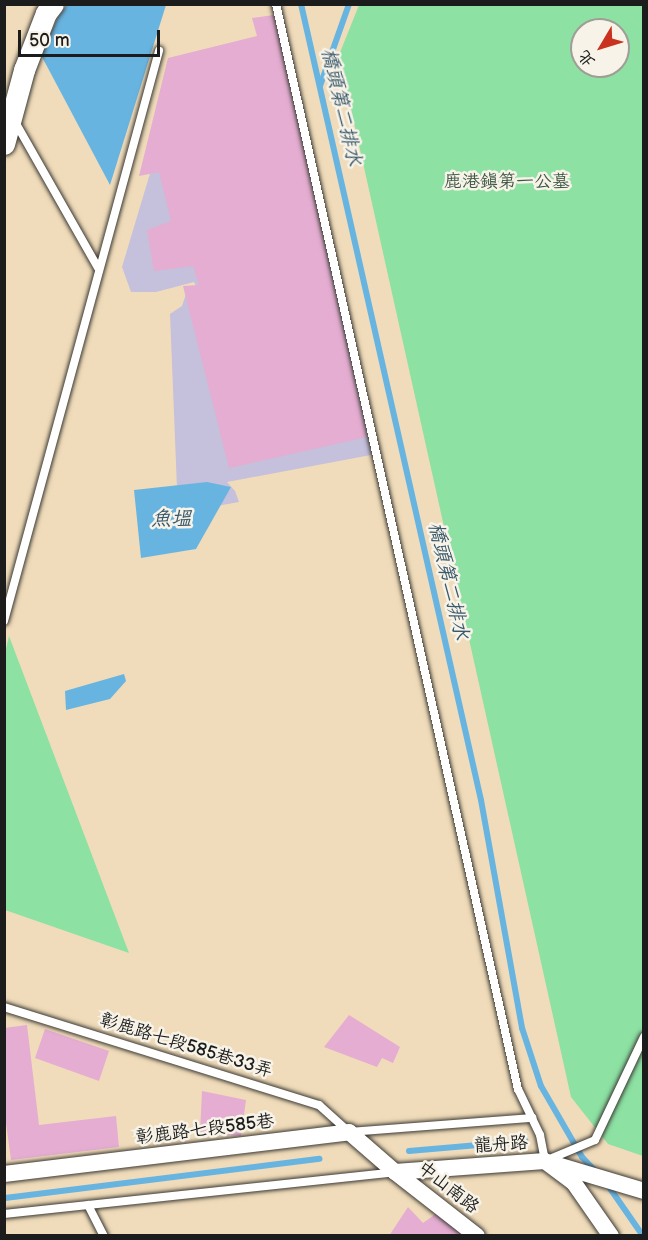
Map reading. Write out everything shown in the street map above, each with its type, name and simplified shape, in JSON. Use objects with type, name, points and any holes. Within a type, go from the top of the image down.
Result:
[{"type":"street","points":[[4,144],[8,110],[46,13],[53,4]]},
{"type":"street","points":[[349,1132],[395,1172]]},
{"type":"street","name":"彰鹿路七段585巷","points":[[4,1174],[349,1132]]},
{"type":"street","points":[[550,1158],[644,1191]]},
{"type":"street","name":"龍舟路","points":[[395,1172],[550,1158],[574,1183],[611,1236]]},
{"type":"street","name":"中山南路","points":[[395,1172],[477,1236]]},
{"type":"lane","points":[[276,4],[518,1089],[550,1158],[595,1140],[644,1037]]},
{"type":"lane","points":[[4,621],[98,268],[159,51]]},
{"type":"lane","points":[[8,110],[98,268]]},
{"type":"lane","name":"彰鹿路七段585巷33弄","points":[[4,1007],[320,1105],[349,1132]]},
{"type":"lane","points":[[349,1132],[532,1118]]},
{"type":"lane","points":[[4,1214],[395,1172]]},
{"type":"lane","points":[[88,1205],[104,1236]]},
{"type":"shaded area","points":[[282,33],[376,454],[227,482],[235,491],[239,502],[178,513],[170,314],[182,306],[186,294],[203,301],[194,282],[156,292],[131,292],[122,267],[181,70],[264,37]]},
{"type":"green space","name":"鹿港鎮第一公墓","points":[[359,5],[643,5],[643,1156],[608,1144],[571,1097],[339,55]]},
{"type":"green space","points":[[9,636],[129,953],[5,910],[4,657]]},
{"type":"water","points":[[67,5],[166,5],[110,185],[41,55],[58,17]]},
{"type":"water","name":"魚塭","points":[[207,482],[231,487],[196,549],[141,558],[134,490]]},
{"type":"water","points":[[124,674],[126,681],[110,699],[66,710],[65,691]]},
{"type":"building","points":[[274,15],[367,437],[229,468],[183,286],[199,285],[193,266],[154,271],[147,230],[171,221],[159,172],[139,176],[168,58],[257,36],[252,18]]},
{"type":"building","points":[[349,1015],[400,1047],[393,1063],[382,1058],[377,1067],[324,1047]]},
{"type":"building","points":[[27,1025],[39,1125],[116,1116],[119,1147],[11,1160],[4,1108],[4,1028]]},
{"type":"building","points":[[45,1029],[109,1051],[99,1081],[35,1058]]},
{"type":"building","points":[[202,1091],[246,1100],[241,1136],[200,1133]]},
{"type":"building","points":[[408,1207],[423,1223],[437,1213],[463,1236],[389,1236]]},
{"type":"waterway","name":"橋頭第二排水","points":[[301,4],[481,800],[522,1028],[541,1086],[582,1157],[596,1172]]},
{"type":"waterway","points":[[320,86],[349,4]]},
{"type":"waterway","points":[[409,1151],[526,1141]]},
{"type":"waterway","points":[[5,1198],[320,1159]]},
{"type":"waterway","points":[[607,1184],[643,1236]]}]
